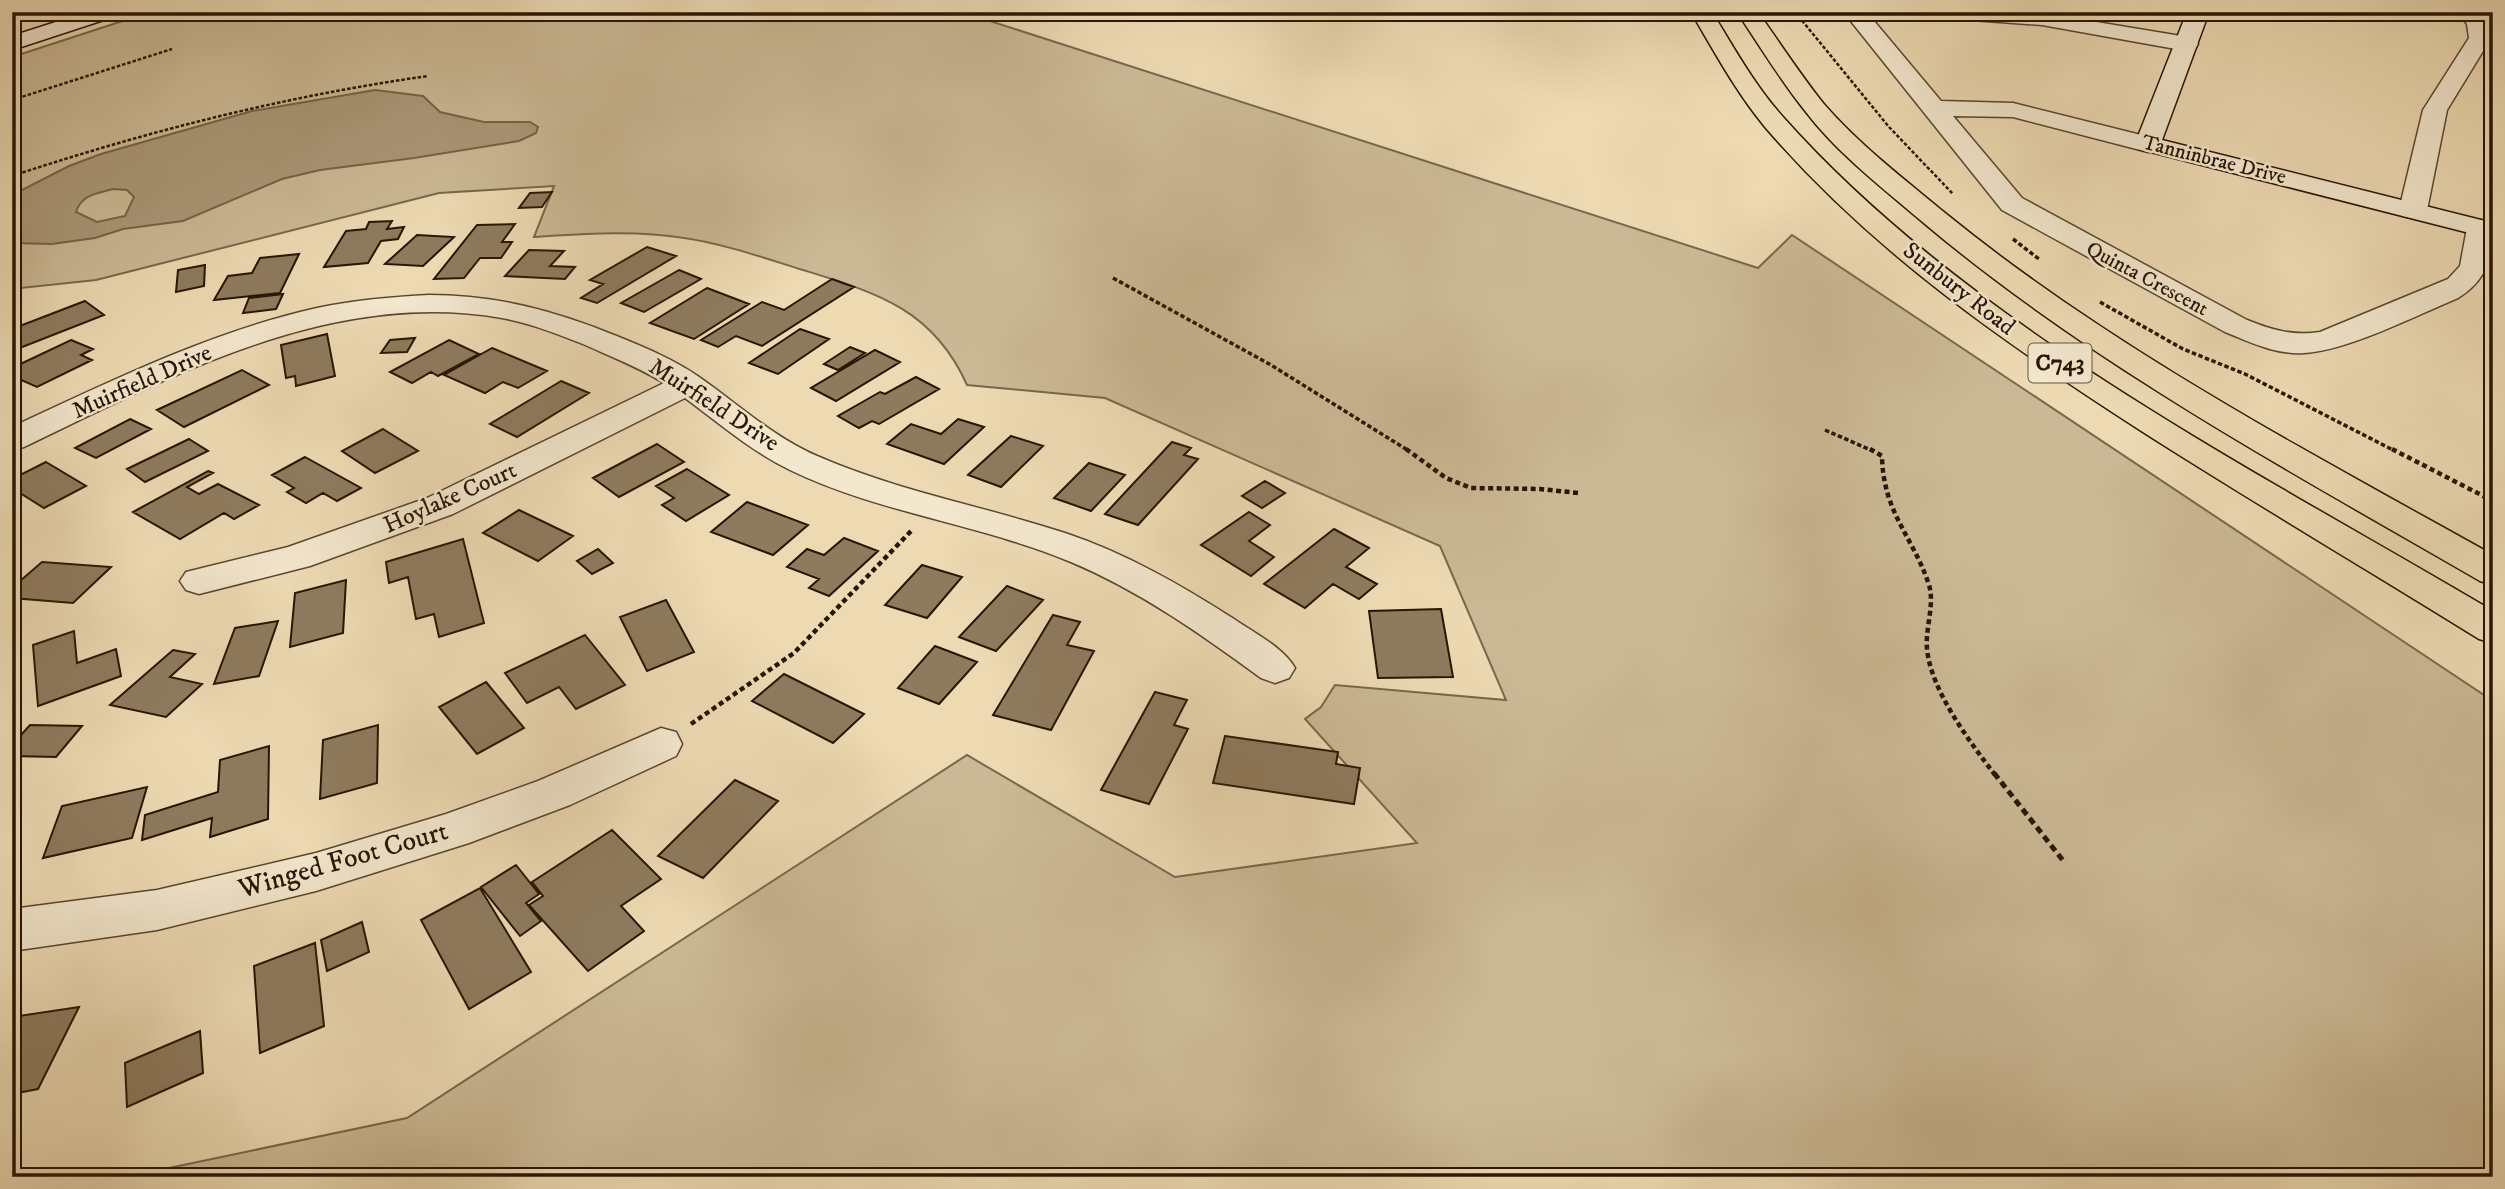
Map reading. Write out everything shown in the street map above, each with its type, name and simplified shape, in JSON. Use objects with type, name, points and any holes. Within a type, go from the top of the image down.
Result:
[{"type":"main road","name":"Sunbury Road","points":[[1701,12],[1735,69],[1773,120],[1832,184],[1903,246],[2018,335],[2146,420],[2493,629]]},
{"type":"main road","name":"Sunbury Road","points":[[1747,12],[1815,108],[1872,166],[1995,268],[2094,335],[2253,435],[2493,572]]},
{"type":"street","points":[[12,43],[109,12]]},
{"type":"street","name":"Quinta Crescent","points":[[1861,12],[1858,15],[2012,204],[2236,326],[2274,341],[2303,344],[2327,340],[2448,292],[2467,281],[2487,230]]},
{"type":"street","points":[[1944,12],[2042,19],[2187,44]]},
{"type":"street","points":[[2148,144],[2199,12]]},
{"type":"street","points":[[2413,210],[2435,110],[2480,38],[2478,22],[2468,12]]},
{"type":"street","name":"Tanninbrae Drive","points":[[1932,108],[2013,110],[2487,230]]},
{"type":"street","name":"Muirfield Drive","points":[[15,436],[257,332],[327,313],[401,304],[468,304],[525,314],[643,358],[688,384],[741,426],[802,463],[934,507],[1055,542],[1140,580],[1201,614],[1275,668]]},
{"type":"street","name":"Hoylake Court","points":[[199,581],[309,553],[440,506],[688,384]]},
{"type":"street","name":"Winged Foot Court","points":[[12,930],[157,910],[316,872],[466,825],[554,793],[662,744]]},
{"type":"path","points":[[12,100],[172,49]]},
{"type":"path","points":[[12,176],[196,119],[337,90],[428,76]]},
{"type":"path","points":[[1113,278],[1164,304],[1325,398],[1436,468],[1445,478],[1486,492],[1542,489],[1578,493]]},
{"type":"path","points":[[1825,430],[1857,442],[1882,456],[1881,476],[1891,513],[1931,588],[1926,625],[1930,667],[1963,726],[1998,778],[2065,863]]},
{"type":"path","points":[[662,744],[794,653],[934,507]]},
{"type":"shaded area","points":[[150,12],[962,12],[1758,268],[1792,235],[2493,701],[2493,1177],[126,1177],[407,1118],[967,755],[1175,877],[1417,843],[1305,719],[1321,707],[1335,685],[1506,700],[1440,546],[1105,398],[967,385],[953,359],[920,321],[878,296],[830,278],[744,252],[684,238],[628,233],[534,237],[554,186],[439,193],[96,280],[12,289],[12,57]]},
{"type":"shaded area","points":[[375,90],[423,96],[440,112],[484,122],[530,122],[538,127],[536,133],[519,141],[320,170],[282,179],[183,221],[123,229],[95,238],[52,244],[12,243],[12,195],[69,166],[101,154],[252,111]],"holes":[[[113,189],[127,190],[134,197],[125,216],[97,222],[76,212],[78,206],[90,196]]]},
{"type":"building","points":[[552,192],[542,207],[519,208],[530,193]]},
{"type":"building","points":[[392,221],[387,229],[404,227],[398,239],[381,241],[368,263],[324,267],[346,231],[366,229],[369,222]]},
{"type":"building","points":[[515,224],[502,242],[512,242],[501,258],[480,258],[464,278],[434,279],[477,225]]},
{"type":"building","points":[[417,235],[454,237],[423,266],[385,264]]},
{"type":"building","points":[[647,247],[676,256],[597,303],[581,298],[603,284],[590,280]]},
{"type":"building","points":[[529,250],[564,251],[550,266],[575,267],[565,279],[505,276]]},
{"type":"building","points":[[299,254],[280,293],[214,300],[228,276],[252,273],[260,258]]},
{"type":"building","points":[[205,265],[204,286],[176,292],[178,270]]},
{"type":"building","points":[[679,270],[701,279],[644,312],[621,303]]},
{"type":"building","points":[[832,279],[854,287],[762,346],[736,336],[718,347],[701,340],[762,302],[784,310]]},
{"type":"building","points":[[707,288],[749,304],[694,339],[650,323]]},
{"type":"building","points":[[283,294],[276,309],[243,313],[249,298]]},
{"type":"building","points":[[85,301],[104,315],[12,351],[12,329]]},
{"type":"building","points":[[800,329],[829,339],[778,374],[749,363]]},
{"type":"building","points":[[327,334],[335,376],[296,386],[295,376],[286,378],[281,345]]},
{"type":"building","points":[[415,338],[407,352],[381,353],[390,340]]},
{"type":"building","points":[[71,340],[93,349],[81,355],[92,360],[37,387],[12,376],[12,368]]},
{"type":"building","points":[[449,340],[479,354],[438,376],[431,372],[412,383],[390,372]]},
{"type":"building","points":[[850,347],[865,353],[838,370],[824,364]]},
{"type":"building","points":[[492,348],[547,371],[518,388],[503,382],[485,393],[444,375]]},
{"type":"building","points":[[875,350],[900,362],[836,401],[811,388]]},
{"type":"building","points":[[242,370],[269,385],[184,427],[157,410]]},
{"type":"building","points":[[916,377],[939,389],[879,424],[872,421],[859,428],[838,416],[880,392],[885,394]]},
{"type":"building","points":[[561,381],[589,393],[517,437],[490,424]]},
{"type":"building","points":[[130,419],[151,429],[96,458],[75,448]]},
{"type":"building","points":[[958,419],[984,427],[944,464],[887,444],[911,424],[941,434]]},
{"type":"building","points":[[383,429],[418,451],[375,473],[342,451]]},
{"type":"building","points":[[1011,436],[1043,446],[1001,487],[968,475]]},
{"type":"building","points":[[189,439],[208,451],[145,482],[127,469]]},
{"type":"building","points":[[1172,442],[1191,448],[1184,455],[1198,459],[1138,525],[1105,514]]},
{"type":"building","points":[[657,444],[684,462],[619,497],[593,478]]},
{"type":"building","points":[[305,457],[361,488],[337,501],[323,493],[306,503],[287,492],[294,488],[272,475]]},
{"type":"building","points":[[46,462],[86,486],[44,508],[12,488],[12,479]]},
{"type":"building","points":[[1089,463],[1125,475],[1091,511],[1054,498]]},
{"type":"building","points":[[687,469],[729,495],[686,521],[662,505],[674,498],[656,486]]},
{"type":"building","points":[[208,471],[213,473],[187,487],[199,494],[218,484],[259,505],[234,519],[224,513],[180,539],[133,512]]},
{"type":"building","points":[[1265,481],[1285,493],[1262,508],[1242,496]]},
{"type":"building","points":[[747,502],[808,525],[773,555],[711,532]]},
{"type":"building","points":[[519,510],[573,536],[538,561],[483,533]]},
{"type":"building","points":[[1249,512],[1270,525],[1249,541],[1274,557],[1251,576],[1201,545]]},
{"type":"building","points":[[1334,529],[1369,548],[1346,567],[1377,584],[1359,599],[1333,584],[1305,608],[1264,584]]},
{"type":"building","points":[[844,538],[878,551],[829,596],[809,588],[819,579],[787,567],[807,549],[824,555]]},
{"type":"building","points":[[463,539],[484,623],[439,637],[434,614],[416,619],[408,577],[389,583],[386,562]]},
{"type":"building","points":[[598,549],[613,563],[592,574],[577,561]]},
{"type":"building","points":[[42,562],[111,567],[73,603],[12,598],[12,588]]},
{"type":"building","points":[[922,565],[962,577],[927,618],[885,605]]},
{"type":"building","points":[[346,580],[343,633],[290,647],[295,593]]},
{"type":"building","points":[[1007,586],[1043,600],[996,651],[959,637]]},
{"type":"building","points":[[666,600],[694,652],[647,671],[620,617]]},
{"type":"building","points":[[1441,609],[1453,677],[1378,678],[1369,611]]},
{"type":"building","points":[[1053,615],[1080,622],[1067,645],[1094,651],[1051,730],[993,715]]},
{"type":"building","points":[[278,621],[259,676],[214,684],[235,628]]},
{"type":"building","points":[[74,631],[77,663],[116,649],[121,676],[38,706],[33,645]]},
{"type":"building","points":[[585,635],[625,685],[576,709],[559,687],[527,703],[505,673]]},
{"type":"building","points":[[935,646],[977,662],[939,704],[898,688]]},
{"type":"building","points":[[173,650],[195,654],[170,677],[202,684],[166,717],[110,705]]},
{"type":"building","points":[[784,674],[864,714],[833,743],[752,701]]},
{"type":"building","points":[[486,682],[524,728],[477,754],[439,707]]},
{"type":"building","points":[[1155,692],[1187,700],[1174,725],[1188,729],[1149,804],[1101,790]]},
{"type":"building","points":[[30,725],[82,726],[56,757],[12,756],[12,745]]},
{"type":"building","points":[[378,725],[377,783],[320,799],[323,740]]},
{"type":"building","points":[[1225,736],[1338,752],[1336,764],[1360,768],[1354,804],[1213,783]]},
{"type":"building","points":[[269,746],[268,819],[210,837],[212,818],[142,840],[145,815],[218,792],[220,760]]},
{"type":"building","points":[[735,780],[778,801],[703,878],[658,856]]},
{"type":"building","points":[[147,787],[132,838],[43,858],[62,806]]},
{"type":"building","points":[[612,830],[661,879],[621,906],[644,931],[588,971],[529,905],[543,896],[532,882]]},
{"type":"building","points":[[516,865],[539,894],[526,903],[541,921],[520,936],[481,887]]},
{"type":"building","points":[[480,888],[531,972],[469,1009],[421,920]]},
{"type":"building","points":[[362,922],[369,952],[327,971],[321,940]]},
{"type":"building","points":[[315,943],[324,1026],[260,1053],[254,966]]},
{"type":"building","points":[[79,1007],[38,1089],[12,1094],[12,1017]]},
{"type":"building","points":[[200,1031],[203,1073],[127,1107],[125,1063]]}]
